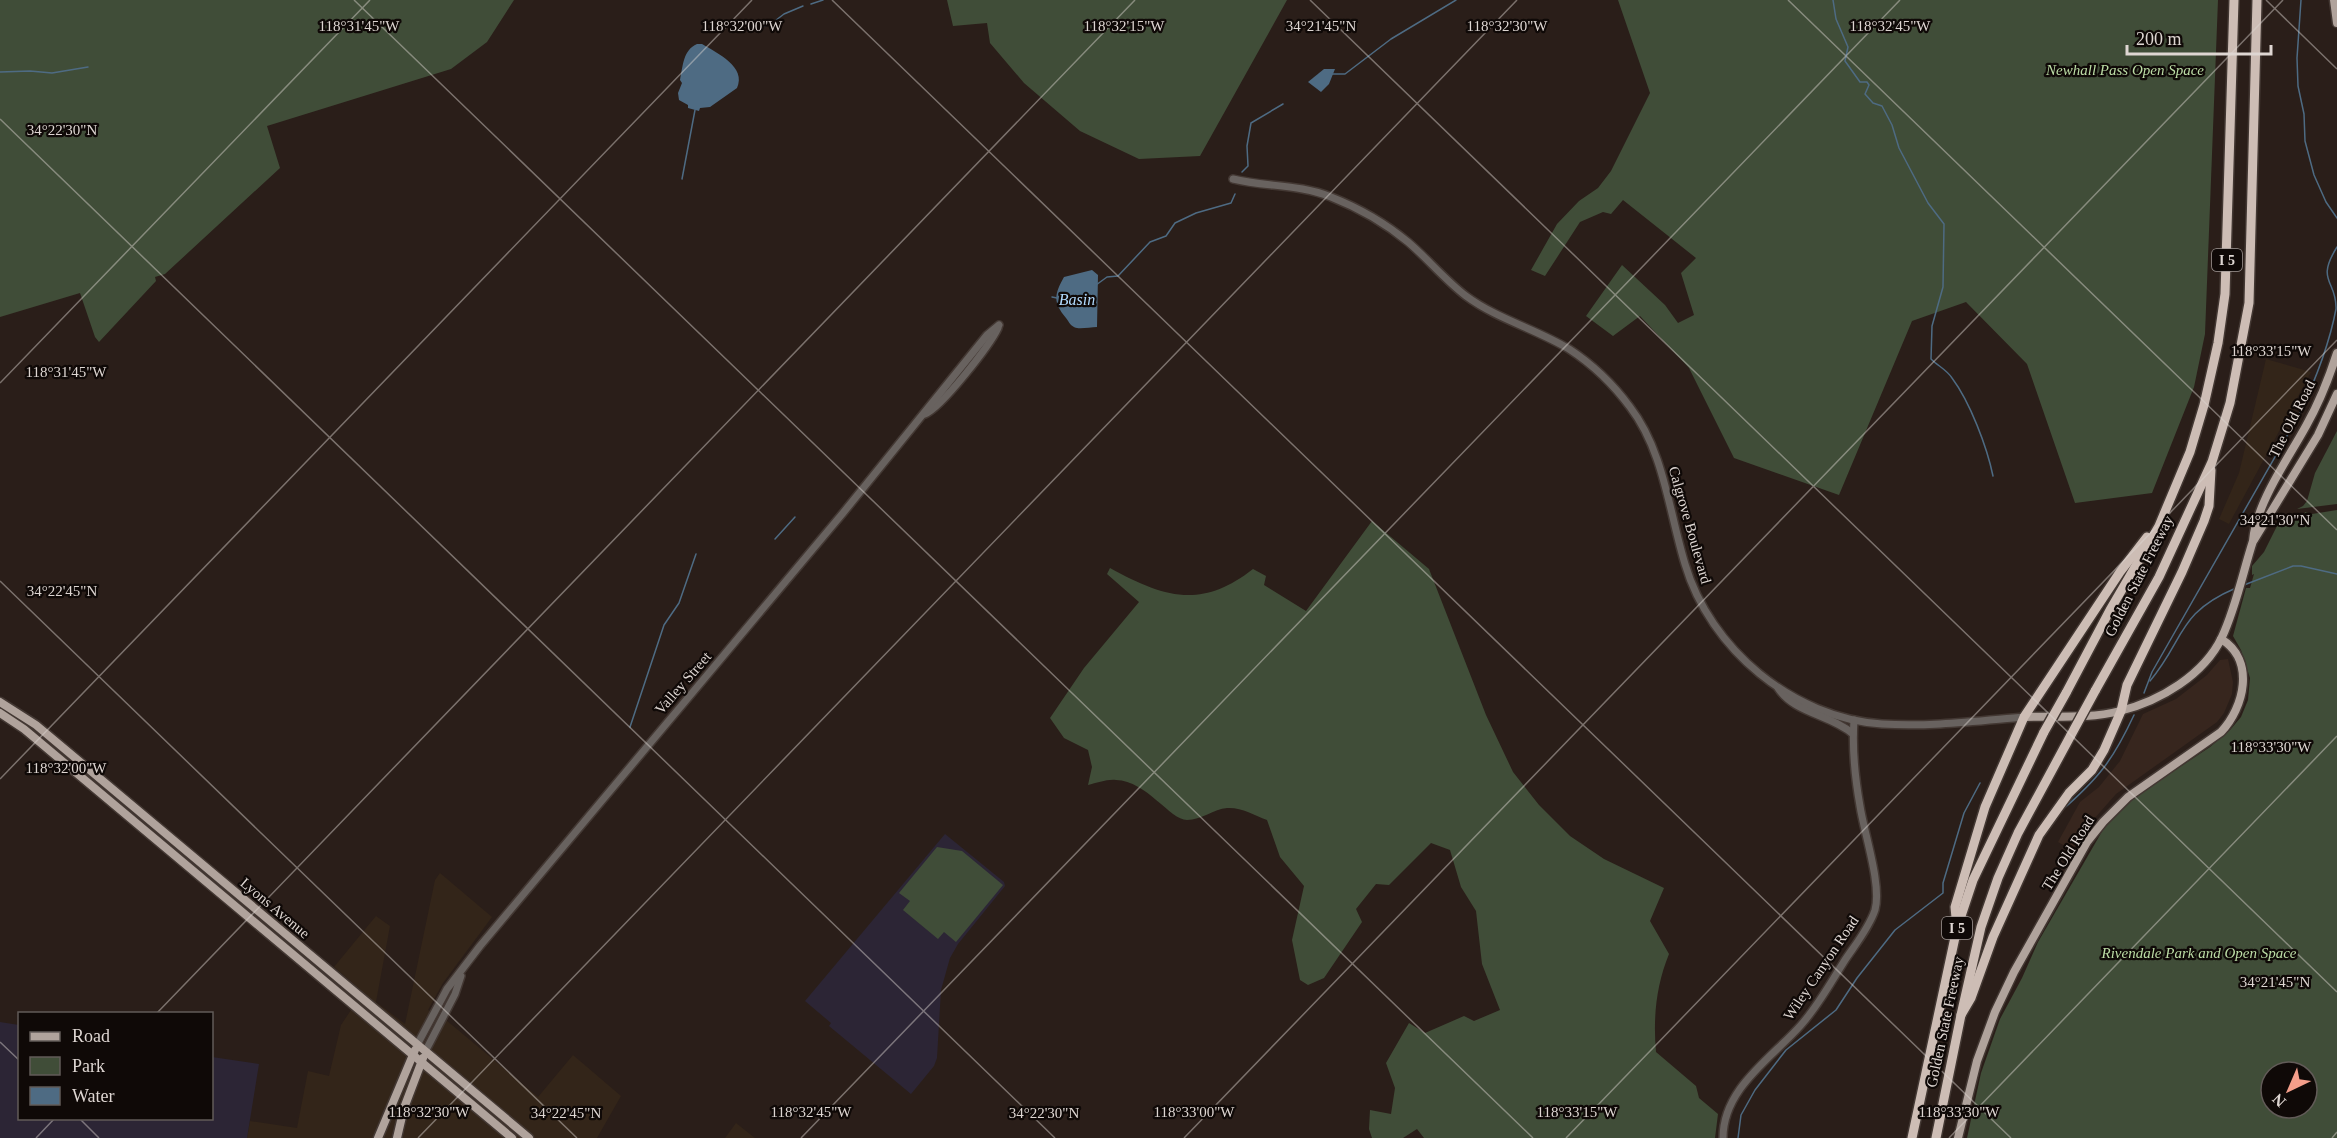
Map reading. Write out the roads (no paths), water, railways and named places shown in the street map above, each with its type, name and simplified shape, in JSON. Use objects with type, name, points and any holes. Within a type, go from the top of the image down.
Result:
[{"type":"highway","name":"Golden State Freeway","points":[[1912,1138],[1957,928],[1977,870],[2044,732],[2166,511],[2190,452],[2204,405],[2218,343],[2225,294],[2235,0]]},
{"type":"highway","name":"Golden State Freeway","points":[[1936,1138],[1981,927],[1998,879],[2018,833],[2159,577],[2212,462],[2230,403],[2249,303],[2257,0]]},
{"type":"highway","points":[[1961,1015],[1971,998],[1993,937],[2039,835],[2069,794],[2099,760],[2121,711],[2127,685],[2204,521],[2209,506],[2212,462]]},
{"type":"highway","points":[[1957,928],[1955,907],[1985,807],[2024,717],[2120,572],[2166,511]]},
{"type":"main road","points":[[2334,0],[2337,23]]},
{"type":"main road","name":"The Old Road","points":[[2253,541],[2254,529],[2268,497],[2318,403],[2337,353]]},
{"type":"main road","name":"The Old Road","points":[[2253,541],[2318,435],[2337,394]]},
{"type":"main road","points":[[2221,639],[2253,541]]},
{"type":"main road","name":"The Old Road","points":[[1958,1138],[1977,1061],[1995,1012],[2014,972],[2087,842],[2128,797],[2221,732],[2238,707],[2243,687],[2239,660],[2233,648],[2221,639]]},
{"type":"main road","name":"Calgrove Boulevard","points":[[2024,717],[2090,715],[2121,711],[2156,698],[2180,684],[2201,666],[2221,639]]},
{"type":"main road","name":"Lyons Avenue","points":[[0,702],[36,725],[529,1138]]},
{"type":"main road","name":"Lyons Avenue","points":[[0,713],[24,729],[512,1138]]},
{"type":"main road","points":[[378,1138],[417,1045]]},
{"type":"main road","points":[[398,1138],[404,1108],[425,1052]]},
{"type":"street","name":"Calgrove Boulevard","points":[[1233,179],[1330,196],[1379,220],[1467,296],[1488,310],[1568,349],[1595,369],[1632,408],[1653,444],[1679,546],[1695,593],[1719,632],[1735,652],[1776,686],[1815,707],[1854,720],[1881,724],[1923,725],[2024,717]]},
{"type":"street","name":"Valley Street","points":[[417,1045],[447,989],[480,946],[925,414],[927,408],[987,335],[999,325],[992,340],[957,383],[932,411],[925,414]]},
{"type":"street","points":[[1776,686],[1785,699],[1791,703],[1838,722],[1853,734]]},
{"type":"street","name":"Wiley Canyon Road","points":[[1723,1138],[1729,1110],[1741,1090],[1755,1070],[1811,1012],[1866,927],[1875,909],[1876,890],[1860,807],[1853,734],[1854,720]]},
{"type":"street","name":"Valley Street","points":[[425,1052],[455,994],[463,970]]},
{"type":"water","points":[[697,44],[702,44],[729,62],[738,74],[739,80],[737,88],[710,107],[700,108],[699,111],[688,108],[688,105],[679,100],[678,93],[682,83],[680,80],[684,59],[689,50]]},
{"type":"water","points":[[1324,69],[1335,69],[1329,84],[1321,92],[1308,82]]},
{"type":"water","name":"Basin","points":[[1092,270],[1098,275],[1097,327],[1075,327],[1070,324],[1057,303],[1058,289],[1064,277]]},
{"type":"waterway","points":[[811,4],[823,0]]},
{"type":"waterway","points":[[1330,74],[1345,74],[1391,39],[1456,0]]},
{"type":"waterway","points":[[1833,0],[1836,19],[1848,47],[1845,61],[1860,82],[1867,82],[1869,85],[1865,94],[1873,103],[1882,106],[1892,125],[1899,148],[1928,203],[1944,224],[1943,287],[1932,326],[1931,359],[1950,375],[1965,399],[1987,452],[1993,476]]},
{"type":"waterway","points":[[2301,0],[2297,58],[2305,141],[2314,175],[2326,202],[2337,218]]},
{"type":"waterway","points":[[748,31],[771,24],[784,14],[803,6]]},
{"type":"waterway","points":[[0,72],[52,73],[88,67]]},
{"type":"waterway","points":[[1242,172],[1248,166],[1247,146],[1251,123],[1283,104]]},
{"type":"waterway","points":[[682,179],[695,110]]},
{"type":"waterway","points":[[1096,285],[1107,277],[1118,276],[1150,242],[1166,236],[1175,223],[1196,213],[1231,203],[1235,194]]},
{"type":"waterway","points":[[2144,693],[2152,672],[2299,415],[2311,389],[2336,309],[2327,274],[2337,247]]},
{"type":"waterway","points":[[1052,297],[1057,298]]},
{"type":"waterway","points":[[775,539],[795,517]]},
{"type":"waterway","points":[[630,727],[664,625],[679,603],[696,554]]},
{"type":"waterway","points":[[2244,585],[2293,566],[2337,574]]},
{"type":"waterway","points":[[2150,681],[2192,617],[2217,597],[2236,588]]},
{"type":"waterway","points":[[2061,811],[2104,768],[2134,715]]},
{"type":"waterway","points":[[1738,1138],[1741,1115],[1755,1090],[1786,1050],[1836,1010],[1857,978],[1895,930],[1943,893],[1943,883],[1964,813],[1980,783]]},
{"type":"park label","name":"Newhall Pass Open Space","points":[[2125,70]]},
{"type":"park label","name":"Rivendale Park and Open Space","points":[[2199,953]]}]
